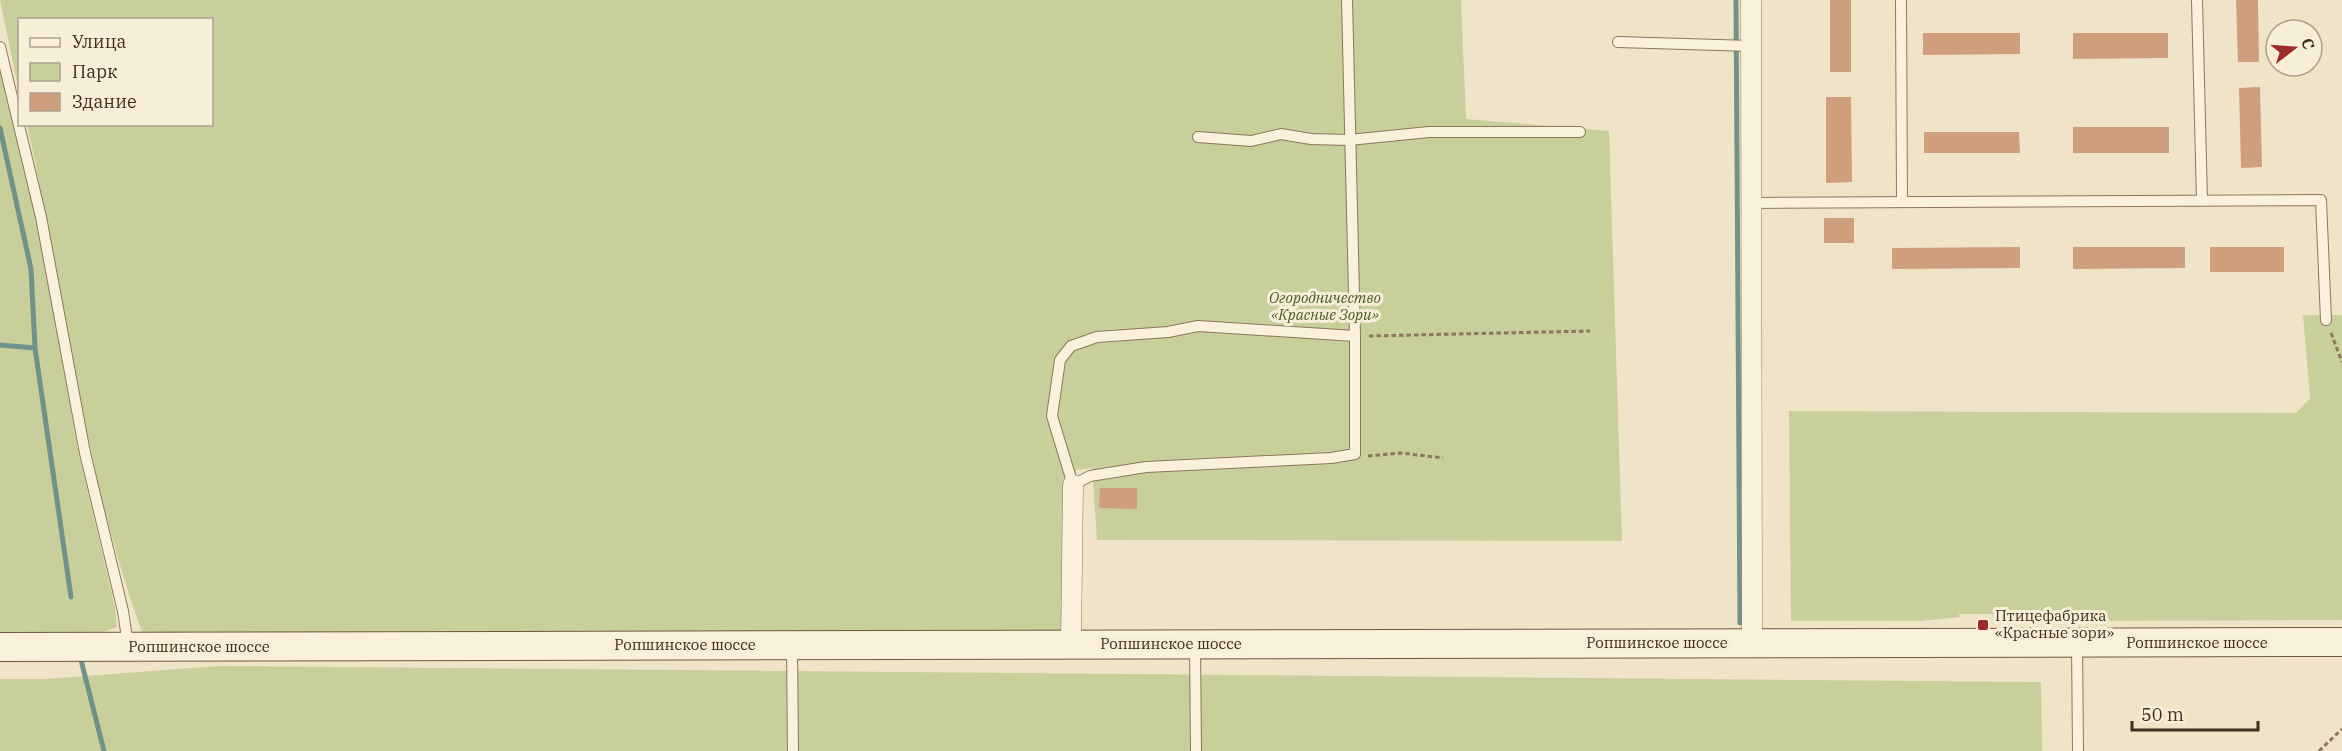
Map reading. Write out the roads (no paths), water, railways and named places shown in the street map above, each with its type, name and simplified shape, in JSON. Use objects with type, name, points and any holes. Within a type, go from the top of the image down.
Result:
[{"type":"main road","name":"Ропшинское шоссе","points":[[0,647],[2342,642]]},
{"type":"street","points":[[1751,0],[1752,642]]},
{"type":"street","points":[[1071,644],[1073,485]]},
{"type":"lane","points":[[1347,0],[1355,336],[1355,454],[1331,458],[1146,467],[1090,476],[1073,485],[1052,416],[1059,360],[1071,346],[1097,337],[1168,332],[1198,326],[1355,336]]},
{"type":"lane","points":[[1901,0],[1902,202]]},
{"type":"lane","points":[[2197,0],[2202,201]]},
{"type":"lane","points":[[1618,42],[1752,46]]},
{"type":"lane","points":[[0,47],[18,122]]},
{"type":"lane","points":[[19,126],[41,217],[85,453],[123,611],[128,647]]},
{"type":"lane","points":[[1198,137],[1251,141],[1281,134],[1311,139],[1349,140],[1429,132],[1580,132]]},
{"type":"lane","points":[[1752,203],[2321,200],[2326,320]]},
{"type":"lane","points":[[2077,643],[2078,751]]},
{"type":"lane","points":[[1195,644],[1196,751]]},
{"type":"lane","points":[[792,645],[793,751]]},
{"type":"waterway","points":[[1736,0],[1740,623]]},
{"type":"waterway","points":[[0,128],[31,269],[35,348],[71,597]]},
{"type":"waterway","points":[[0,345],[35,348]]},
{"type":"waterway","points":[[80,656],[104,751]]},
{"type":"place","name":"Птицефабрика «Красные зори»","points":[[1983,625]]},
{"type":"park label","name":"Огородничество «Красные Зори»","points":[[1325,306]]}]
